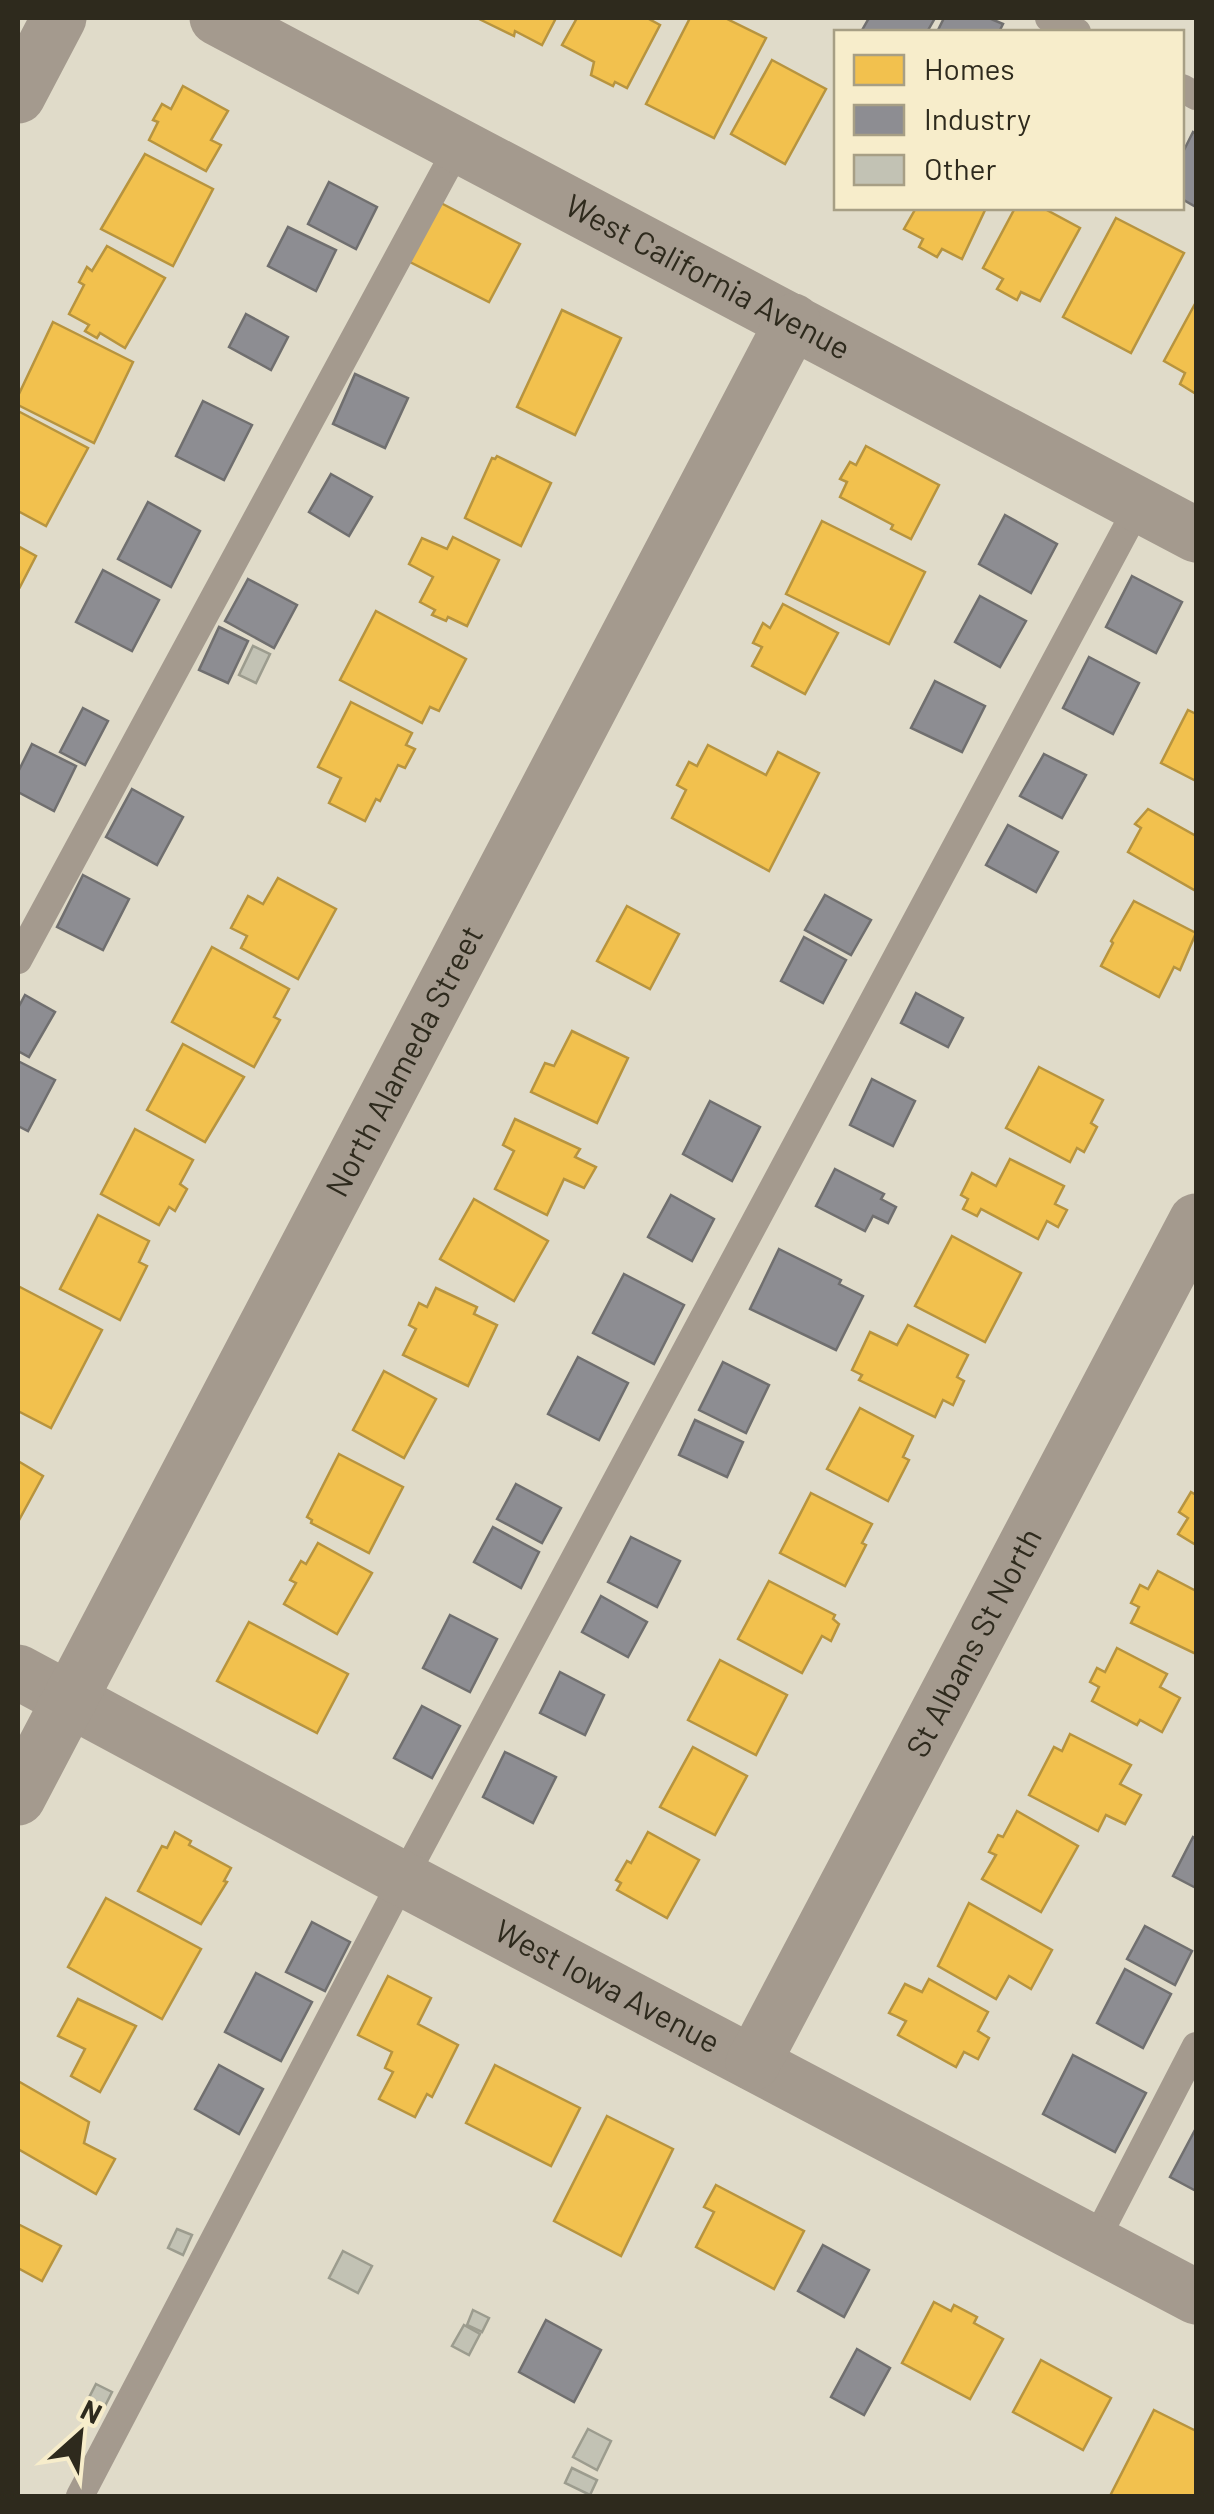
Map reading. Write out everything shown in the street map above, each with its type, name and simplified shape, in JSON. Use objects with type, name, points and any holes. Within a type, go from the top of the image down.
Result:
[{"type":"street","points":[[18,96],[58,18]]},
{"type":"street","name":"West California Avenue","points":[[218,18],[1196,535]]},
{"type":"street","name":"North Alameda Street","points":[[18,1798],[793,321]]},
{"type":"street","name":"St Albans St North","points":[[753,2064],[1196,1221]]},
{"type":"street","name":"West Iowa Avenue","points":[[18,1672],[1196,2297]]},
{"type":"lane","points":[[1049,18],[1073,30]]},
{"type":"lane","points":[[18,960],[459,145]]},
{"type":"lane","points":[[80,2496],[403,1879],[1139,505]]},
{"type":"lane","points":[[1094,2243],[1196,2046]]},
{"type":"building: Homes","points":[[477,18],[556,18],[542,45]]},
{"type":"building: Homes","points":[[577,18],[647,18],[660,25],[627,88],[591,75],[594,62],[562,45]]},
{"type":"building: Homes","points":[[690,18],[725,18],[766,38],[714,138],[646,104]]},
{"type":"building: Homes","points":[[772,60],[826,89],[785,164],[731,134]]},
{"type":"building: Homes","points":[[183,86],[228,111],[211,140],[221,145],[206,171],[149,140],[158,122],[153,120],[162,104],[171,109]]},
{"type":"building: Homes","points":[[145,154],[213,189],[173,266],[101,229]]},
{"type":"building: Homes","points":[[437,201],[520,244],[489,302],[406,260]]},
{"type":"building: Homes","points":[[915,210],[985,210],[962,259],[942,249],[937,257],[919,247],[923,239],[904,229]]},
{"type":"building: Homes","points":[[1014,210],[1047,210],[1080,228],[1040,301],[1021,292],[1017,300],[997,289],[1003,279],[983,268]]},
{"type":"building: Homes","points":[[1116,218],[1184,253],[1131,353],[1063,317]]},
{"type":"building: Homes","points":[[107,246],[165,278],[125,348],[100,333],[97,338],[85,331],[89,325],[69,314],[84,285],[79,282],[87,267],[92,271]]},
{"type":"building: Homes","points":[[1196,302],[1196,394],[1180,384],[1185,373],[1164,361]]},
{"type":"building: Homes","points":[[562,310],[621,338],[575,435],[517,407]]},
{"type":"building: Homes","points":[[53,322],[133,362],[94,443],[18,405],[18,396]]},
{"type":"building: Homes","points":[[18,411],[88,448],[46,526],[18,511]]},
{"type":"building: Homes","points":[[866,446],[939,485],[911,539],[840,497],[847,482],[840,479],[850,462],[856,465]]},
{"type":"building: Homes","points":[[497,456],[551,483],[521,546],[465,518],[492,458]]},
{"type":"building: Homes","points":[[822,521],[925,572],[889,644],[786,594]]},
{"type":"building: Homes","points":[[453,537],[499,560],[467,626],[432,615],[435,610],[420,602],[433,577],[409,564],[422,538],[447,549]]},
{"type":"building: Homes","points":[[18,546],[36,556],[20,587],[18,585]]},
{"type":"building: Homes","points":[[783,604],[838,633],[805,694],[752,666],[762,647],[753,643],[763,623],[770,628]]},
{"type":"building: Homes","points":[[376,611],[466,659],[439,711],[430,707],[422,723],[340,680]]},
{"type":"building: Homes","points":[[351,702],[412,733],[406,745],[415,749],[405,768],[398,765],[365,821],[329,803],[341,778],[318,767]]},
{"type":"building: Homes","points":[[1188,710],[1196,714],[1196,781],[1161,763]]},
{"type":"building: Homes","points":[[708,745],[766,775],[778,752],[819,773],[769,871],[672,818],[686,790],[677,785],[689,762],[697,766]]},
{"type":"building: Homes","points":[[1148,809],[1196,836],[1196,891],[1128,852],[1141,828],[1135,824]]},
{"type":"building: Homes","points":[[278,878],[336,909],[298,979],[241,948],[247,936],[231,928],[248,896],[263,904]]},
{"type":"building: Homes","points":[[1134,901],[1196,933],[1180,970],[1174,967],[1159,997],[1101,966]]},
{"type":"building: Homes","points":[[627,906],[679,934],[650,989],[597,961]]},
{"type":"building: Homes","points":[[212,947],[289,989],[274,1017],[280,1020],[254,1067],[172,1022]]},
{"type":"building: Homes","points":[[572,1031],[628,1058],[597,1123],[531,1092],[545,1063],[554,1066]]},
{"type":"building: Homes","points":[[183,1044],[244,1077],[205,1142],[147,1110]]},
{"type":"building: Homes","points":[[1039,1067],[1103,1100],[1091,1123],[1097,1127],[1084,1152],[1077,1148],[1070,1162],[1006,1128]]},
{"type":"building: Homes","points":[[515,1119],[580,1149],[575,1157],[596,1167],[584,1188],[564,1179],[547,1215],[495,1189],[514,1151],[503,1145]]},
{"type":"building: Homes","points":[[135,1129],[193,1160],[180,1184],[187,1189],[175,1211],[169,1207],[159,1225],[101,1194]]},
{"type":"building: Homes","points":[[1010,1159],[1064,1186],[1055,1204],[1067,1210],[1058,1227],[1047,1221],[1038,1239],[981,1209],[977,1216],[963,1209],[968,1199],[961,1195],[972,1173],[996,1186]]},
{"type":"building: Homes","points":[[474,1199],[548,1241],[514,1301],[440,1259]]},
{"type":"building: Homes","points":[[98,1215],[149,1241],[139,1262],[147,1266],[120,1320],[60,1289]]},
{"type":"building: Homes","points":[[952,1236],[1021,1273],[985,1342],[915,1306]]},
{"type":"building: Homes","points":[[18,1286],[102,1330],[51,1428],[18,1411]]},
{"type":"building: Homes","points":[[436,1288],[477,1307],[474,1314],[497,1325],[468,1386],[403,1355],[416,1329],[409,1325],[419,1303],[427,1307]]},
{"type":"building: Homes","points":[[908,1325],[968,1355],[957,1377],[964,1381],[953,1405],[943,1400],[935,1417],[859,1380],[862,1375],[852,1370],[870,1332],[897,1345]]},
{"type":"building: Homes","points":[[384,1371],[436,1399],[404,1458],[353,1430]]},
{"type":"building: Homes","points":[[860,1408],[913,1436],[903,1457],[909,1460],[888,1501],[827,1469]]},
{"type":"building: Homes","points":[[339,1454],[403,1487],[369,1553],[311,1523],[307,1517]]},
{"type":"building: Homes","points":[[18,1461],[43,1476],[18,1522]]},
{"type":"building: Homes","points":[[1191,1492],[1196,1495],[1196,1545],[1178,1534],[1188,1518],[1179,1512]]},
{"type":"building: Homes","points":[[811,1493],[872,1524],[845,1586],[780,1553]]},
{"type":"building: Homes","points":[[318,1543],[372,1573],[337,1634],[284,1604],[296,1583],[290,1580],[301,1561],[306,1564]]},
{"type":"building: Homes","points":[[1158,1571],[1196,1591],[1196,1654],[1131,1623],[1139,1607],[1131,1603],[1140,1585],[1148,1589]]},
{"type":"building: Homes","points":[[769,1581],[835,1615],[833,1619],[839,1624],[831,1641],[822,1636],[802,1673],[738,1639]]},
{"type":"building: Homes","points":[[249,1622],[348,1674],[317,1733],[217,1681]]},
{"type":"building: Homes","points":[[1117,1648],[1167,1674],[1160,1687],[1180,1698],[1162,1732],[1140,1720],[1137,1725],[1092,1701],[1099,1687],[1090,1682],[1097,1668],[1105,1672]]},
{"type":"building: Homes","points":[[720,1660],[787,1695],[756,1755],[688,1720]]},
{"type":"building: Homes","points":[[1070,1734],[1131,1765],[1120,1784],[1141,1795],[1125,1824],[1106,1815],[1098,1831],[1029,1795],[1054,1747],[1062,1751]]},
{"type":"building: Homes","points":[[693,1747],[747,1776],[715,1835],[660,1807]]},
{"type":"building: Homes","points":[[1017,1811],[1078,1846],[1041,1912],[982,1879],[996,1855],[989,1852],[998,1835],[1003,1837]]},
{"type":"building: Homes","points":[[175,1832],[191,1841],[189,1845],[231,1868],[224,1881],[227,1882],[201,1924],[138,1891],[162,1846],[167,1848]]},
{"type":"building: Homes","points":[[648,1832],[699,1860],[667,1918],[617,1890],[621,1883],[616,1880],[627,1861],[631,1863]]},
{"type":"building: Homes","points":[[106,1898],[201,1949],[162,2019],[68,1967]]},
{"type":"building: Homes","points":[[969,1903],[1052,1950],[1031,1989],[1009,1976],[996,1999],[938,1966]]},
{"type":"building: Homes","points":[[388,1976],[431,1998],[418,2024],[458,2045],[432,2097],[427,2094],[415,2117],[379,2099],[393,2072],[385,2068],[392,2052],[358,2035]]},
{"type":"building: Homes","points":[[929,1979],[988,2012],[978,2031],[989,2038],[978,2059],[964,2052],[956,2067],[898,2035],[906,2021],[889,2013],[905,1984],[922,1992]]},
{"type":"building: Homes","points":[[78,1999],[136,2026],[100,2092],[71,2076],[85,2049],[58,2036]]},
{"type":"building: Homes","points":[[495,2065],[580,2108],[551,2166],[466,2123]]},
{"type":"building: Homes","points":[[18,2081],[89,2122],[84,2143],[115,2159],[96,2194],[18,2149]]},
{"type":"building: Homes","points":[[607,2116],[673,2149],[621,2256],[554,2221]]},
{"type":"building: Homes","points":[[716,2185],[804,2231],[774,2289],[696,2247],[714,2212],[704,2207]]},
{"type":"building: Homes","points":[[18,2224],[61,2246],[42,2281],[18,2268]]},
{"type":"building: Homes","points":[[934,2302],[951,2311],[954,2305],[977,2317],[974,2323],[1003,2339],[970,2399],[902,2363]]},
{"type":"building: Homes","points":[[1041,2360],[1111,2398],[1083,2450],[1013,2412]]},
{"type":"building: Homes","points":[[1154,2410],[1196,2431],[1196,2496],[1110,2496]]},
{"type":"building: Industry","points":[[869,18],[935,18],[928,30],[862,30]]},
{"type":"building: Industry","points":[[944,18],[989,18],[1003,24],[1000,30],[938,30]]},
{"type":"building: Industry","points":[[1193,132],[1196,207],[1184,200],[1184,150]]},
{"type":"building: Industry","points":[[329,182],[377,207],[356,249],[308,224]]},
{"type":"building: Industry","points":[[288,227],[336,250],[316,291],[268,266]]},
{"type":"building: Industry","points":[[246,314],[288,337],[271,370],[229,347]]},
{"type":"building: Industry","points":[[355,374],[408,398],[385,448],[333,424]]},
{"type":"building: Industry","points":[[203,401],[252,425],[224,480],[176,456]]},
{"type":"building: Industry","points":[[331,474],[372,497],[349,536],[309,512]]},
{"type":"building: Industry","points":[[148,502],[200,531],[171,587],[118,559]]},
{"type":"building: Industry","points":[[1005,515],[1057,544],[1031,593],[979,564]]},
{"type":"building: Industry","points":[[103,570],[159,600],[132,651],[76,622]]},
{"type":"building: Industry","points":[[1132,576],[1182,602],[1156,653],[1106,627]]},
{"type":"building: Industry","points":[[248,579],[297,605],[274,648],[225,621]]},
{"type":"building: Industry","points":[[980,596],[1026,621],[1000,667],[955,642]]},
{"type":"building: Industry","points":[[219,627],[248,641],[228,683],[199,670]]},
{"type":"building: Industry","points":[[1089,657],[1139,683],[1113,734],[1063,708]]},
{"type":"building: Industry","points":[[935,681],[985,706],[962,752],[911,728]]},
{"type":"building: Industry","points":[[83,708],[108,721],[85,765],[60,752]]},
{"type":"building: Industry","points":[[32,744],[76,766],[54,811],[18,792],[18,772]]},
{"type":"building: Industry","points":[[1044,754],[1086,775],[1062,818],[1020,796]]},
{"type":"building: Industry","points":[[132,789],[183,817],[157,865],[106,837]]},
{"type":"building: Industry","points":[[1008,825],[1058,852],[1036,892],[986,865]]},
{"type":"building: Industry","points":[[83,875],[129,899],[103,950],[57,927]]},
{"type":"building: Industry","points":[[825,895],[871,920],[851,955],[805,930]]},
{"type":"building: Industry","points":[[804,937],[846,960],[823,1003],[781,981]]},
{"type":"building: Industry","points":[[916,993],[963,1018],[948,1047],[901,1023]]},
{"type":"building: Industry","points":[[25,995],[55,1012],[29,1057],[18,1051],[18,1008]]},
{"type":"building: Industry","points":[[18,1061],[55,1080],[28,1131],[18,1126]]},
{"type":"building: Industry","points":[[872,1079],[915,1101],[893,1146],[850,1125]]},
{"type":"building: Industry","points":[[710,1101],[760,1127],[732,1181],[683,1154]]},
{"type":"building: Industry","points":[[835,1169],[884,1194],[881,1199],[896,1207],[888,1223],[873,1216],[865,1231],[816,1206]]},
{"type":"building: Industry","points":[[671,1195],[714,1219],[692,1261],[648,1237]]},
{"type":"building: Industry","points":[[779,1249],[841,1280],[839,1284],[863,1296],[836,1350],[750,1309]]},
{"type":"building: Industry","points":[[624,1274],[684,1305],[654,1364],[593,1333]]},
{"type":"building: Industry","points":[[578,1357],[628,1383],[599,1440],[548,1414]]},
{"type":"building: Industry","points":[[723,1362],[769,1385],[746,1433],[699,1410]]},
{"type":"building: Industry","points":[[695,1420],[743,1442],[727,1477],[679,1455]]},
{"type":"building: Industry","points":[[516,1484],[561,1508],[542,1543],[497,1519]]},
{"type":"building: Industry","points":[[493,1527],[539,1552],[521,1588],[474,1562]]},
{"type":"building: Industry","points":[[631,1537],[680,1561],[657,1607],[608,1582]]},
{"type":"building: Industry","points":[[601,1596],[647,1622],[628,1657],[582,1632]]},
{"type":"building: Industry","points":[[450,1615],[497,1639],[470,1692],[423,1668]]},
{"type":"building: Industry","points":[[560,1672],[604,1695],[585,1735],[540,1713]]},
{"type":"building: Industry","points":[[422,1706],[460,1726],[432,1778],[394,1758]]},
{"type":"building: Industry","points":[[505,1752],[556,1777],[533,1823],[483,1797]]},
{"type":"building: Industry","points":[[1193,1837],[1196,1839],[1196,1888],[1173,1876]]},
{"type":"building: Industry","points":[[312,1922],[350,1942],[325,1991],[286,1972]]},
{"type":"building: Industry","points":[[1145,1926],[1192,1951],[1175,1985],[1127,1959]]},
{"type":"building: Industry","points":[[1125,1969],[1171,1994],[1143,2048],[1097,2023]]},
{"type":"building: Industry","points":[[256,1973],[312,2002],[281,2061],[225,2032]]},
{"type":"building: Industry","points":[[1073,2055],[1146,2093],[1115,2152],[1043,2114]]},
{"type":"building: Industry","points":[[219,2065],[263,2089],[239,2134],[195,2109]]},
{"type":"building: Industry","points":[[1196,2128],[1196,2191],[1170,2177]]},
{"type":"building: Industry","points":[[823,2245],[869,2270],[844,2317],[798,2291]]},
{"type":"building: Industry","points":[[546,2320],[601,2350],[574,2402],[519,2372]]},
{"type":"building: Industry","points":[[857,2349],[890,2368],[864,2415],[831,2397]]},
{"type":"building: Other","points":[[253,646],[270,654],[256,683],[239,675]]},
{"type":"building: Other","points":[[177,2229],[192,2235],[183,2255],[168,2248]]},
{"type":"building: Other","points":[[343,2251],[372,2266],[358,2293],[329,2278]]},
{"type":"building: Other","points":[[473,2310],[489,2318],[482,2332],[467,2325]]},
{"type":"building: Other","points":[[464,2325],[480,2334],[469,2355],[452,2346]]},
{"type":"building: Other","points":[[96,2384],[112,2392],[97,2422],[81,2413]]},
{"type":"building: Other","points":[[588,2429],[611,2441],[597,2470],[573,2457]]},
{"type":"building: Other","points":[[572,2468],[597,2480],[590,2495],[565,2483]]}]
